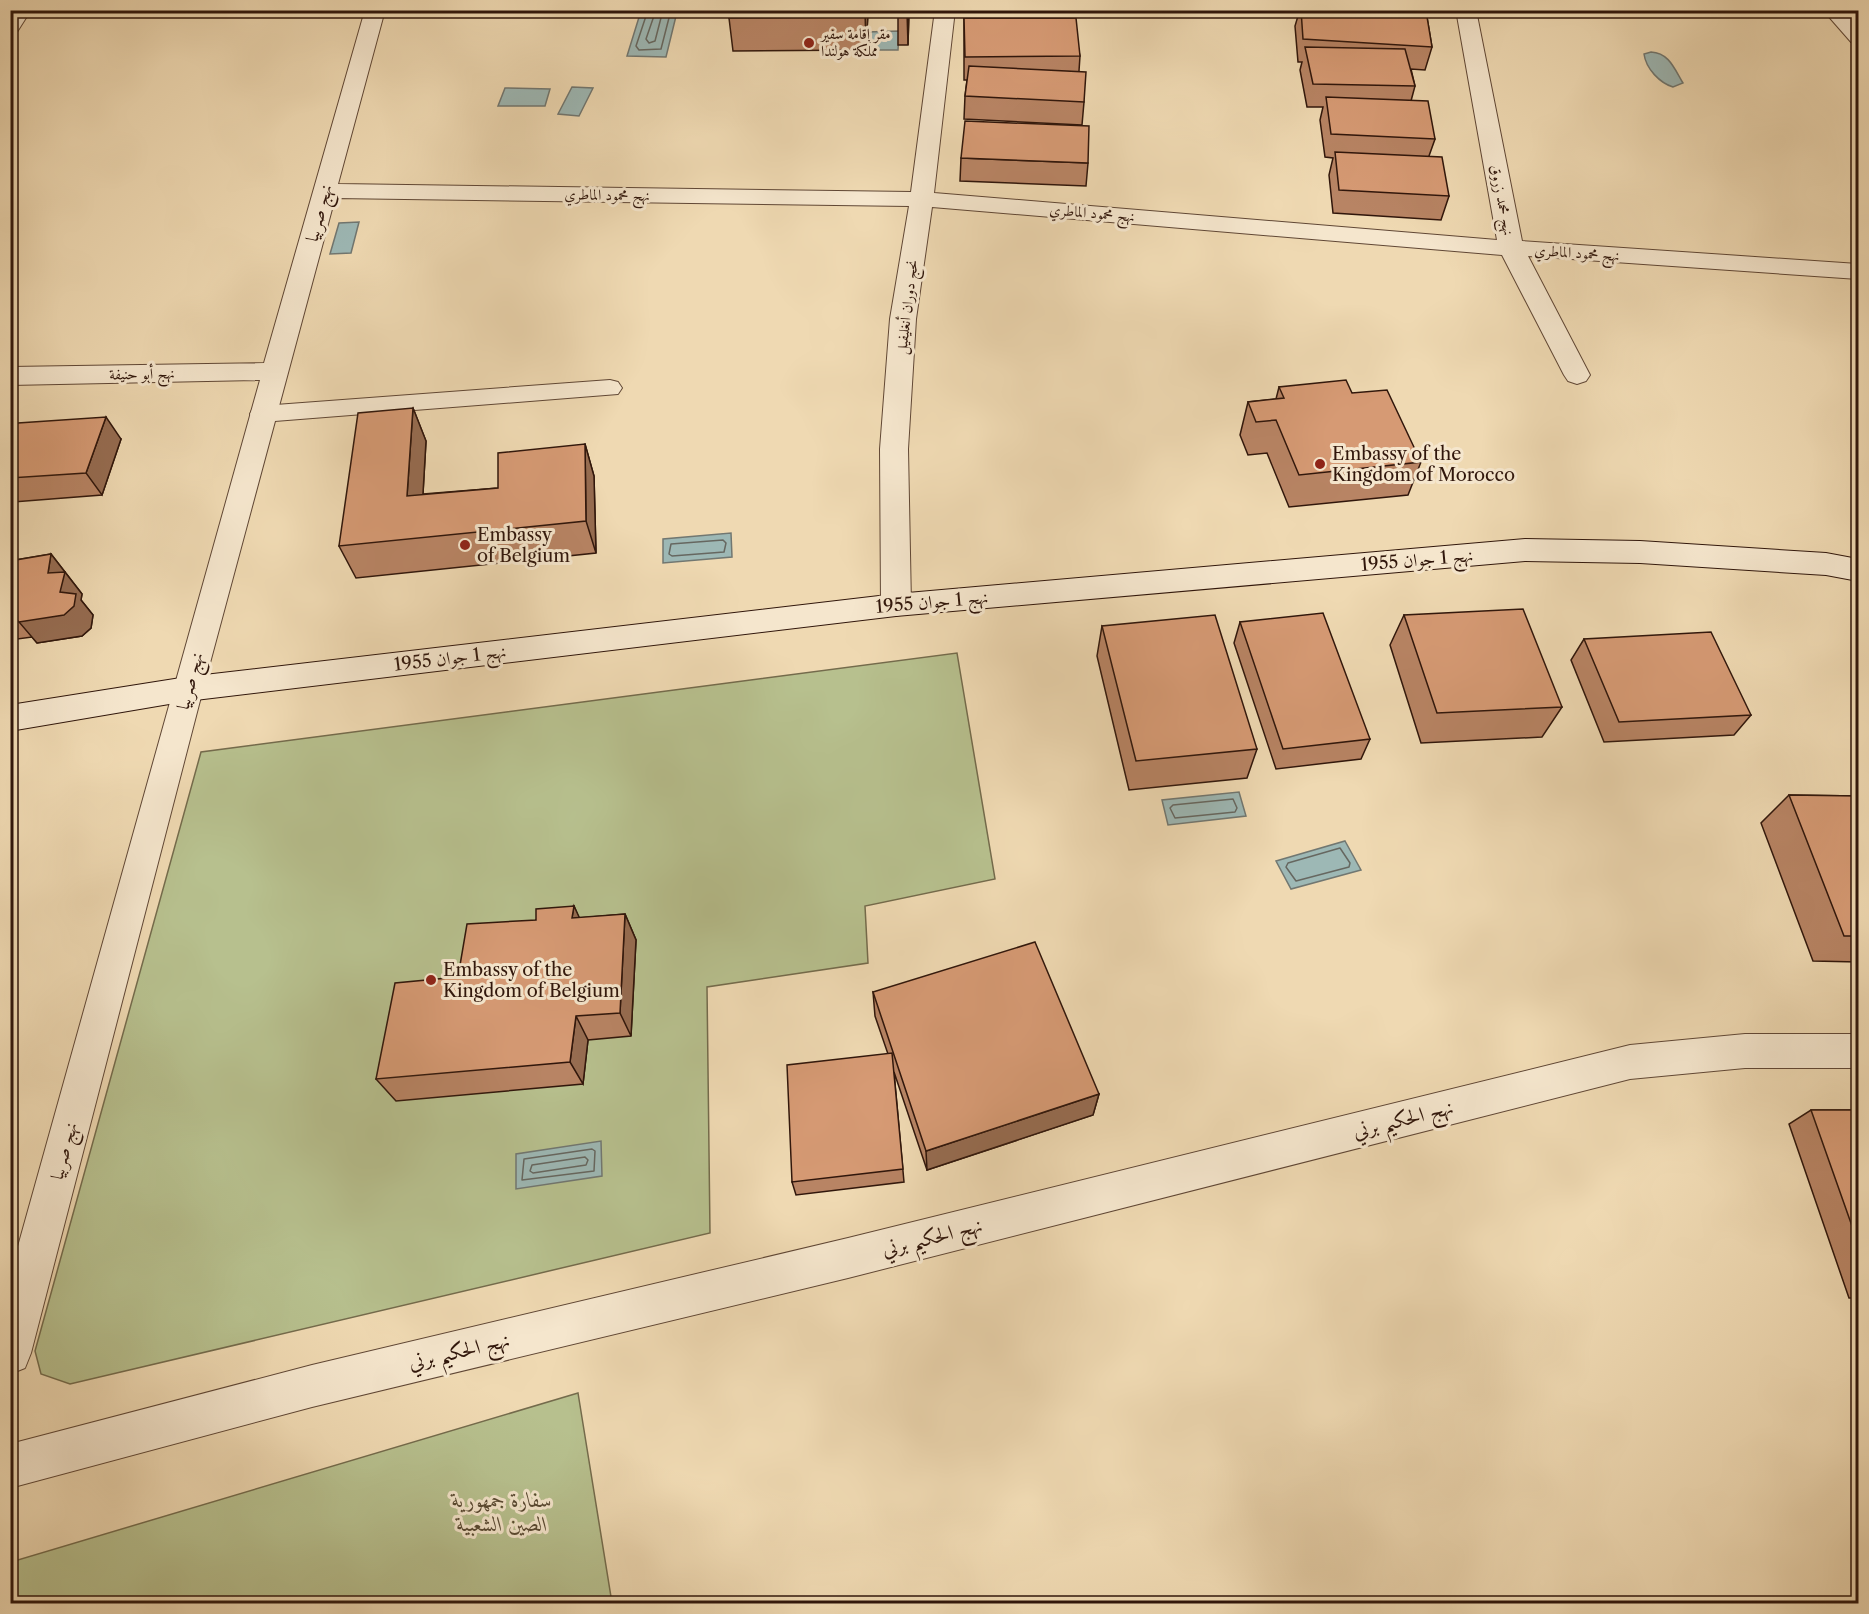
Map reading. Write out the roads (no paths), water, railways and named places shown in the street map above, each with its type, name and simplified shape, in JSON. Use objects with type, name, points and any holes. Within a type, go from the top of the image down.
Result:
[{"type":"street","points":[[10,28],[21,10]]},
{"type":"street","name":"نهج صربيا","points":[[10,1353],[187,689],[375,10]]},
{"type":"street","name":"نحج دوران أنغليفيل","points":[[896,605],[894,449],[903,319],[922,199],[945,10]]},
{"type":"street","name":"نهج محمد زروق","points":[[1466,10],[1511,248],[1577,375]]},
{"type":"street","points":[[1833,10],[1858,38]]},
{"type":"street","name":"نهج محمود الماطري","points":[[325,191],[922,199],[1511,248],[1858,272]]},
{"type":"street","name":"نهج أبو حنيفة","points":[[10,376],[274,371]]},
{"type":"street","name":"نهج 1 جوان 1955","points":[[10,718],[187,689],[896,605],[1525,550],[1640,552],[1826,564],[1858,570]]},
{"type":"street","name":"نهج الحكيم برني","points":[[10,1466],[312,1386],[848,1258],[1630,1062],[1745,1051],[1858,1051]]},
{"type":"lane","points":[[262,414],[610,388]]},
{"type":"water","points":[[677,12],[666,57],[627,56],[640,14]]},
{"type":"water","points":[[899,31],[898,50],[866,50],[867,32]]},
{"type":"water","points":[[1651,52],[1667,58],[1683,83],[1673,87],[1659,79],[1645,60],[1644,54]]},
{"type":"water","points":[[572,87],[593,88],[579,116],[558,114]]},
{"type":"water","points":[[505,88],[550,89],[545,106],[498,106]]},
{"type":"water","points":[[359,222],[351,253],[330,254],[339,223]]},
{"type":"water","points":[[731,533],[732,557],[663,563],[663,539]]},
{"type":"water","points":[[1239,792],[1246,816],[1168,825],[1162,800]]},
{"type":"water","points":[[1345,841],[1361,870],[1291,889],[1276,861]]},
{"type":"water","points":[[601,1141],[602,1176],[516,1189],[516,1154]]},
{"type":"place","name":"مقر إقامة سفير مملكة هولندا","points":[[809,43]]},
{"type":"place","name":"Embassy of the Kingdom of Morocco","points":[[1320,464]]},
{"type":"place","name":"Embassy of Belgium","points":[[465,545]]},
{"type":"place","name":"Embassy of the Kingdom of Belgium","points":[[431,980]]},
{"type":"park label","name":"سفارة جمهورية الصين الشعبية","points":[[502,1512]]}]
